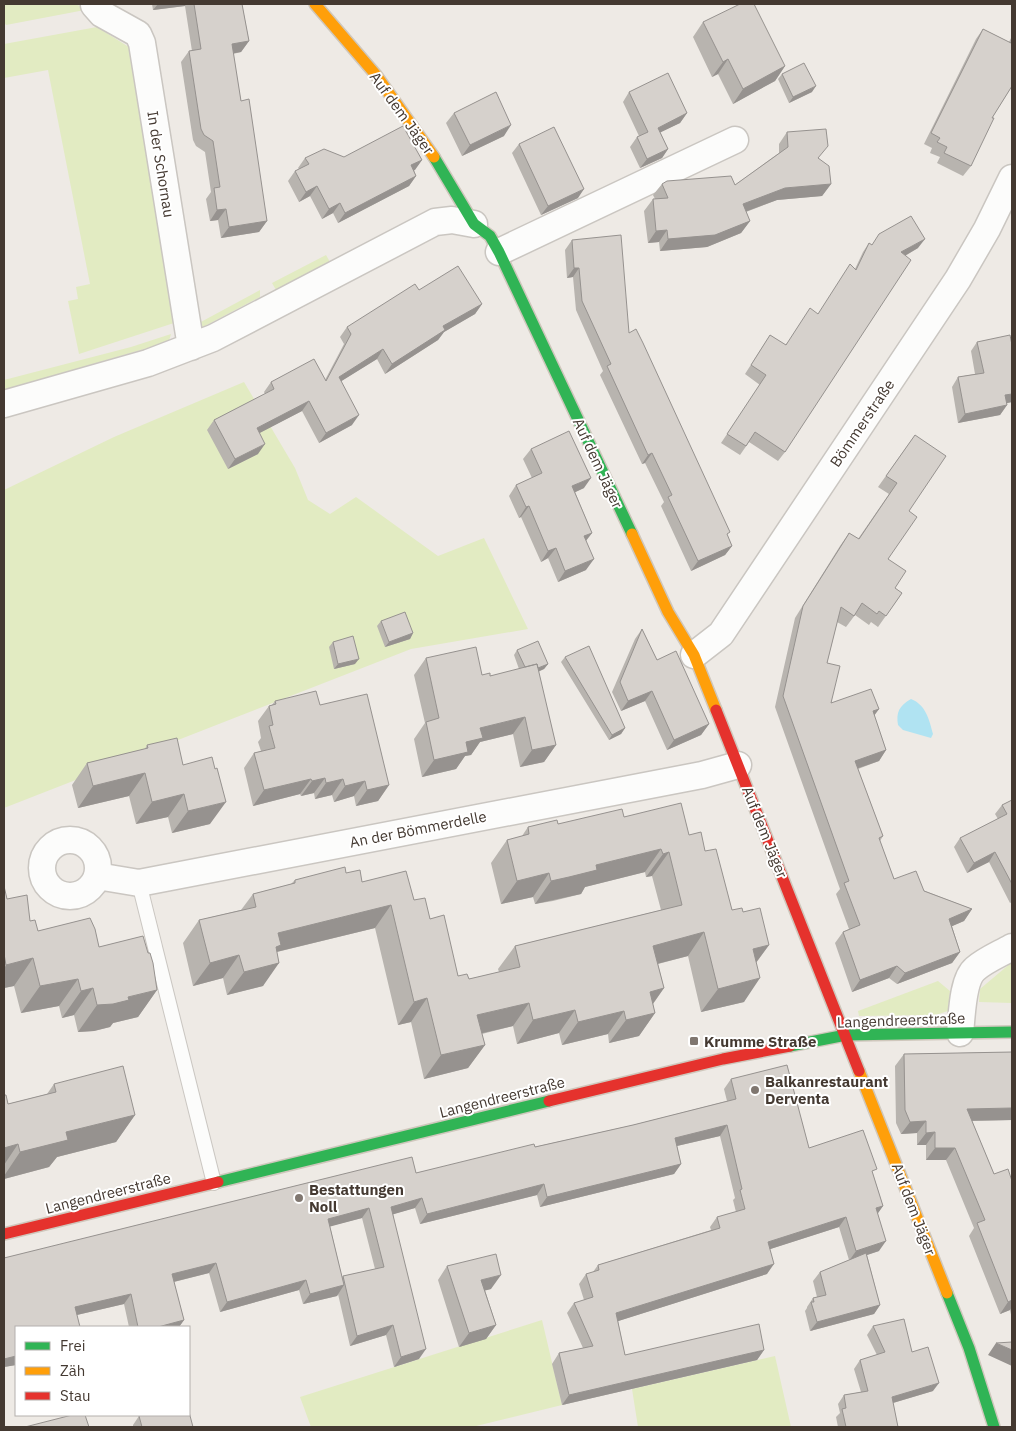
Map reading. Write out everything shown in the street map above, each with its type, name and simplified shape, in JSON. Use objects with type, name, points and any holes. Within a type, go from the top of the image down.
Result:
[{"type":"street","name":"Auf dem Jäger","points":[[315,4],[376,75],[426,144],[474,224],[490,236],[500,252],[668,612],[694,655],[969,1348],[994,1427]]},
{"type":"street","name":"In der Schornau","points":[[92,5],[102,14],[138,34],[142,43],[191,347]]},
{"type":"street","points":[[500,252],[736,140]]},
{"type":"street","name":"Bömmerstraße","points":[[694,655],[722,634],[958,279],[987,228],[1012,178]]},
{"type":"street","points":[[4,404],[148,363],[214,338],[435,222],[452,220],[474,224]]},
{"type":"street","name":"An der Bömmerdelle","points":[[97,876],[139,883],[702,775],[738,765]]},
{"type":"street","points":[[960,1033],[965,993],[968,980],[974,970],[1012,947]]},
{"type":"street","name":"Langendreerstraße","points":[[4,1234],[723,1059],[846,1035],[1012,1032]]},
{"type":"lane","points":[[139,883],[214,1183]]},
{"type":"green space","points":[[4,4],[74,4],[90,9],[6,25],[4,22]]},
{"type":"green space","points":[[97,27],[132,49],[174,323],[79,354],[68,301],[78,299],[76,287],[90,284],[48,70],[4,78],[4,44]]},
{"type":"green space","points":[[326,255],[330,262],[276,290],[272,283]]},
{"type":"green space","points":[[260,290],[260,297],[203,327],[199,323]]},
{"type":"green space","points":[[171,334],[169,341],[158,345],[4,390],[4,380],[131,347]]},
{"type":"green space","points":[[244,382],[295,468],[308,500],[330,514],[356,497],[438,556],[484,538],[528,629],[411,649],[4,808],[4,490],[114,437]]},
{"type":"green space","points":[[1012,962],[1012,1003],[979,1002],[980,989]]},
{"type":"green space","points":[[938,981],[950,991],[948,1011],[936,1015],[859,1016],[858,1011]]},
{"type":"green space","points":[[542,1320],[562,1405],[472,1427],[311,1427],[300,1397]]},
{"type":"green space","points":[[775,1356],[791,1427],[638,1427],[632,1389]]},
{"type":"water","points":[[911,699],[920,705],[926,713],[933,734],[931,738],[903,730],[898,725],[899,710]]},
{"type":"building","points":[[194,4],[242,4],[249,41],[232,44],[241,101],[249,99],[267,221],[229,227],[226,209],[217,210],[214,188],[220,187],[213,141],[204,135],[201,129],[189,51],[201,49]]},
{"type":"building","points":[[740,4],[754,4],[785,66],[743,89],[728,59],[723,62],[703,22]]},
{"type":"building","points":[[983,29],[1011,43],[1012,40],[1012,86],[992,118],[994,118],[971,166],[944,153],[947,147],[937,142],[940,138],[931,133]]},
{"type":"building","points":[[804,63],[816,86],[793,97],[782,74]]},
{"type":"building","points":[[668,73],[687,113],[658,128],[668,149],[647,159],[637,137],[648,132],[629,92]]},
{"type":"building","points":[[496,92],[511,125],[470,145],[454,113]]},
{"type":"building","points":[[403,126],[422,160],[411,165],[416,176],[345,213],[340,203],[329,209],[317,186],[306,192],[295,171],[309,164],[305,158],[324,149],[344,157]]},
{"type":"building","points":[[554,127],[584,189],[548,206],[519,144]]},
{"type":"building","points":[[826,129],[828,146],[818,158],[829,166],[831,184],[785,188],[743,204],[750,221],[715,235],[668,239],[667,230],[656,231],[653,199],[668,198],[662,184],[667,181],[731,176],[735,185],[788,147],[787,132]]},
{"type":"building","points":[[911,216],[925,239],[901,252],[911,260],[785,452],[755,432],[746,446],[727,434],[766,375],[751,365],[770,335],[786,345],[810,308],[818,314],[850,264],[856,270],[869,243],[872,245],[879,234]]},
{"type":"building","points":[[621,235],[629,333],[636,329],[730,532],[727,534],[732,546],[698,561],[668,497],[672,495],[652,453],[648,455],[607,366],[611,364],[582,301],[579,268],[574,268],[572,240]]},
{"type":"building","points":[[458,266],[482,304],[443,326],[445,330],[392,364],[383,349],[339,377],[359,415],[326,433],[309,401],[257,428],[265,444],[235,459],[214,420],[274,389],[271,382],[314,359],[326,381],[351,334],[347,327],[415,284],[419,290]]},
{"type":"building","points":[[1010,335],[1012,345],[1012,394],[1005,395],[1007,405],[965,414],[958,377],[984,373],[977,342]]},
{"type":"building","points":[[569,431],[591,478],[572,486],[592,533],[584,536],[594,559],[565,571],[556,548],[548,551],[529,506],[526,507],[516,485],[542,473],[531,449]]},
{"type":"building","points":[[915,435],[946,456],[909,511],[917,517],[888,559],[906,571],[895,588],[902,593],[886,616],[879,611],[877,614],[862,603],[854,616],[841,607],[827,663],[840,666],[831,703],[871,689],[879,709],[873,711],[886,750],[855,761],[883,836],[879,838],[894,879],[916,871],[924,891],[972,909],[949,919],[960,952],[905,973],[897,966],[860,980],[843,932],[860,925],[844,883],[849,881],[783,696],[803,606],[849,533],[859,539],[897,483],[886,476]]},
{"type":"building","points":[[405,612],[413,633],[389,642],[381,621]]},
{"type":"building","points":[[642,629],[657,660],[676,651],[709,724],[674,740],[652,691],[628,701],[620,682]]},
{"type":"building","points":[[353,636],[359,659],[338,664],[333,642]]},
{"type":"building","points":[[538,641],[548,664],[538,668],[537,664],[525,667],[517,650]]},
{"type":"building","points":[[589,646],[625,728],[612,735],[565,657]]},
{"type":"building","points":[[476,647],[482,675],[490,673],[490,676],[537,664],[556,745],[532,750],[525,717],[480,728],[483,738],[466,742],[468,752],[434,760],[426,722],[439,718],[426,658]]},
{"type":"building","points":[[316,691],[320,705],[367,694],[389,785],[367,790],[365,781],[345,786],[343,779],[326,783],[325,778],[312,781],[311,779],[264,790],[254,753],[275,748],[269,726],[273,725],[269,706],[276,704],[275,701]]},
{"type":"building","points":[[177,738],[183,765],[212,757],[215,769],[217,768],[226,802],[188,811],[184,794],[152,802],[145,773],[93,786],[87,763],[148,748],[147,745]]},
{"type":"building","points":[[1012,800],[1012,884],[995,852],[974,863],[960,838],[1007,814],[1002,805]]},
{"type":"building","points":[[681,803],[689,835],[701,832],[705,851],[716,849],[732,910],[742,908],[743,912],[760,908],[769,945],[753,949],[760,978],[718,989],[704,932],[653,946],[664,988],[650,992],[655,1013],[626,1020],[624,1011],[578,1022],[575,1010],[533,1020],[529,1003],[477,1015],[485,1045],[441,1055],[427,998],[414,1002],[391,905],[278,933],[281,945],[276,947],[279,963],[244,972],[239,955],[210,963],[199,920],[256,907],[253,894],[295,883],[295,880],[345,867],[346,873],[360,870],[362,882],[406,871],[414,900],[425,898],[430,919],[444,915],[458,976],[467,974],[469,979],[520,967],[515,946],[682,905],[669,852],[663,854],[661,849],[596,865],[597,870],[551,881],[549,873],[517,881],[507,840],[529,834],[528,827],[557,820],[558,824],[622,809],[624,817]]},
{"type":"building","points":[[4,886],[7,899],[27,895],[30,921],[35,920],[38,931],[90,918],[95,929],[99,947],[143,936],[153,963],[157,990],[128,997],[129,1000],[113,1004],[97,1005],[93,988],[81,991],[78,979],[40,986],[33,958],[6,965],[4,954]]},
{"type":"building","points":[[1012,1052],[1012,1108],[967,1109],[994,1174],[1008,1169],[1012,1181],[1012,1300],[1008,1302],[977,1223],[985,1220],[955,1148],[935,1148],[935,1132],[926,1133],[926,1121],[910,1122],[905,1110],[904,1054]]},
{"type":"building","points":[[787,1065],[809,1148],[863,1130],[877,1169],[872,1171],[883,1206],[876,1208],[886,1241],[856,1251],[846,1217],[768,1242],[774,1264],[616,1313],[625,1355],[759,1324],[764,1350],[569,1395],[559,1353],[593,1346],[574,1303],[593,1297],[586,1274],[599,1270],[598,1265],[720,1228],[717,1217],[745,1209],[727,1125],[675,1138],[681,1164],[547,1197],[544,1184],[427,1214],[422,1198],[391,1207],[426,1349],[401,1357],[393,1325],[357,1336],[343,1276],[384,1267],[369,1208],[328,1219],[344,1285],[310,1294],[306,1280],[227,1302],[216,1263],[172,1274],[184,1320],[162,1326],[138,1326],[131,1294],[75,1307],[80,1326],[15,1326],[15,1356],[4,1359],[4,1258],[412,1157],[416,1173],[534,1144],[535,1147],[633,1125],[736,1099],[731,1079]]},
{"type":"building","points":[[123,1066],[135,1115],[66,1132],[68,1140],[20,1152],[18,1144],[4,1148],[4,1095],[6,1095],[8,1104],[56,1092],[54,1084]]},
{"type":"building","points":[[866,1253],[880,1305],[817,1322],[811,1302],[814,1302],[813,1298],[826,1295],[820,1272]]},
{"type":"building","points":[[496,1254],[501,1275],[481,1280],[496,1325],[469,1333],[447,1266]]},
{"type":"building","points":[[904,1319],[912,1352],[928,1347],[939,1383],[892,1397],[898,1427],[846,1427],[842,1409],[846,1408],[844,1395],[868,1391],[860,1360],[885,1352],[873,1326]]},
{"type":"building","points":[[1012,1342],[1012,1350],[996,1343]]},
{"type":"building","points":[[68,1416],[85,1416],[89,1427],[25,1427]]},
{"type":"building","points":[[139,1416],[190,1416],[193,1427],[142,1427]]},
{"type":"traffic: fast","points":[[434,157],[474,224],[490,236],[499,252],[632,534]]},
{"type":"traffic: fast","points":[[790,1046],[846,1035],[1012,1032]]},
{"type":"traffic: fast","points":[[218,1182],[549,1101]]},
{"type":"traffic: fast","points":[[947,1293],[969,1348],[994,1427]]},
{"type":"traffic: slow","points":[[315,4],[376,75],[434,157]]},
{"type":"traffic: slow","points":[[632,534],[668,612],[694,655],[716,710]]},
{"type":"traffic: slow","points":[[859,1071],[947,1293]]},
{"type":"traffic: jam","points":[[716,710],[859,1071]]},
{"type":"traffic: jam","points":[[549,1101],[723,1059],[790,1046]]},
{"type":"traffic: jam","points":[[4,1234],[218,1182]]},
{"type":"place","name":"Krumme Straße","points":[[694,1041]]},
{"type":"place","name":"Balkanrestaurant Derventa","points":[[755,1090]]},
{"type":"place","name":"Bestattungen Noll","points":[[299,1198]]}]
